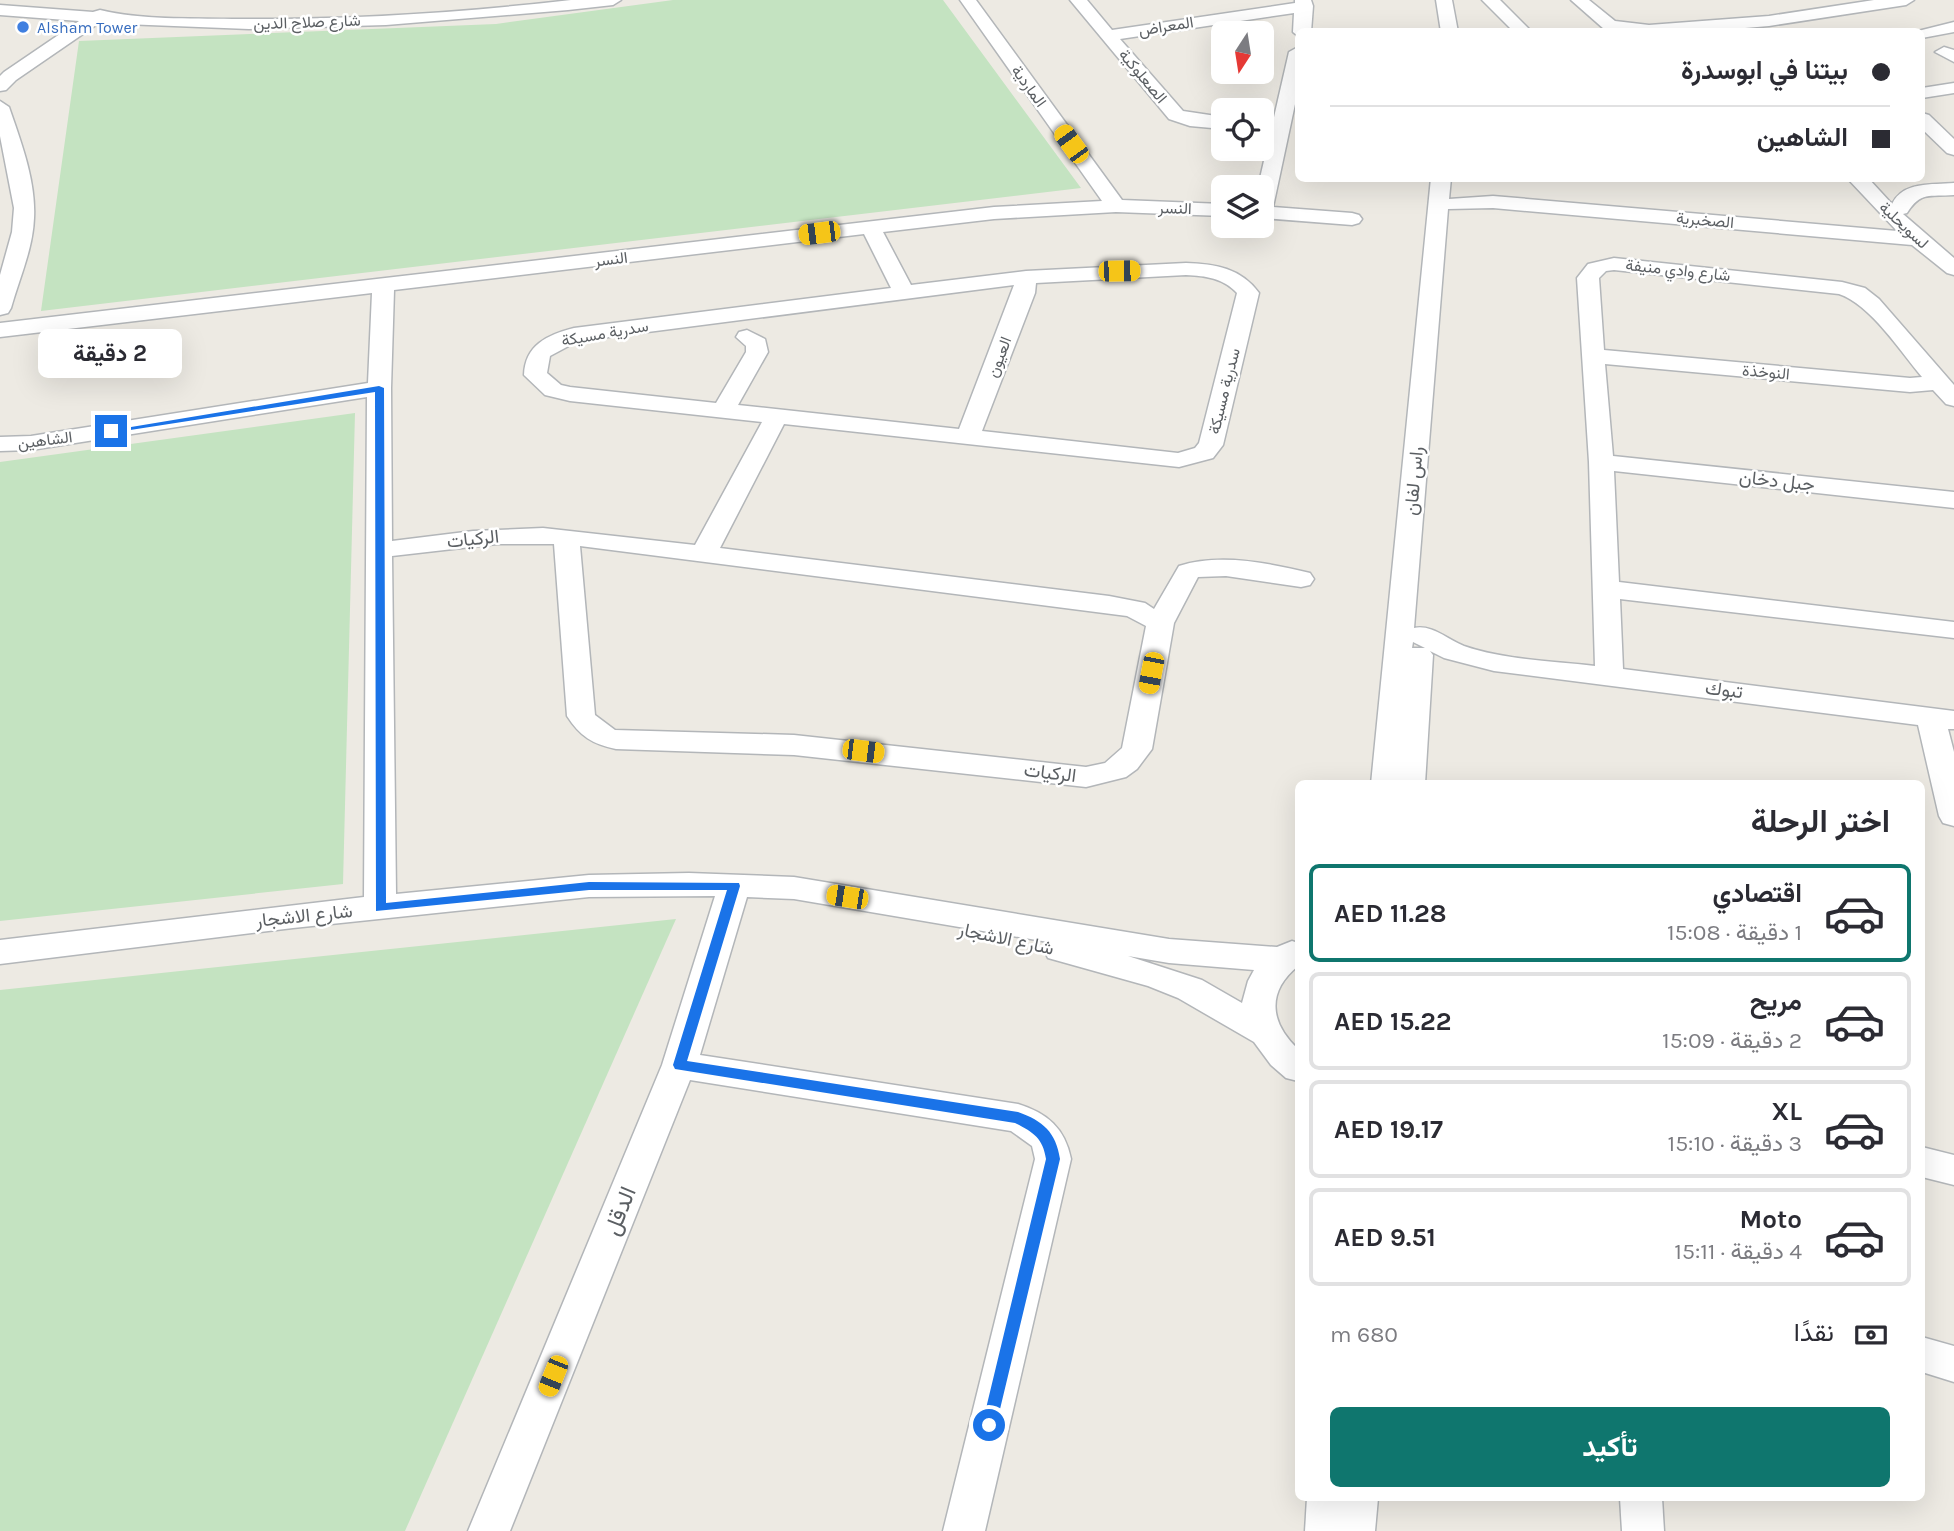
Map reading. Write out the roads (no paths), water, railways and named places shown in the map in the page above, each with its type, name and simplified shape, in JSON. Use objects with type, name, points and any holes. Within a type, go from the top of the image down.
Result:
[{"type":"street","name":"شارع صلاح الدين","points":[[243,21],[393,14],[560,0]]},
{"type":"street","name":"شارع صلاح الدين","points":[[0,4],[99,16],[243,21],[441,16],[613,0]]},
{"type":"street","name":"الماردية","points":[[968,0],[1116,206]]},
{"type":"street","name":"الصعلوكية","points":[[1078,0],[1176,115],[1211,122]]},
{"type":"street","points":[[1444,0],[1449,28]]},
{"type":"street","points":[[1456,0],[1460,28]]},
{"type":"street","points":[[1490,0],[1520,28]]},
{"type":"street","points":[[1579,0],[1610,25],[1633,28]]},
{"type":"street","points":[[1817,0],[1840,11]]},
{"type":"street","points":[[1676,28],[1769,21],[1906,0]]},
{"type":"street","name":"المعراض","points":[[1110,35],[1304,3]]},
{"type":"street","points":[[1302,28],[1304,3]]},
{"type":"street","name":"شارع صلاح الدين","points":[[243,21],[283,11],[350,5]]},
{"type":"street","points":[[0,86],[10,76],[99,16]]},
{"type":"street","points":[[1925,32],[1954,27]]},
{"type":"street","points":[[1271,175],[1295,66]]},
{"type":"street","points":[[1925,93],[1954,88]]},
{"type":"street","points":[[0,107],[4,133],[24,207],[22,228],[0,308]]},
{"type":"street","points":[[1925,122],[1954,149]]},
{"type":"street","points":[[1274,127],[1282,127]]},
{"type":"street","name":"لسويحلية","points":[[1860,182],[1917,239],[1954,269]]},
{"type":"street","name":"الصخبرية","points":[[1450,189],[1493,202],[1917,239]]},
{"type":"street","name":"راس لفان","points":[[1410,780],[1450,189]]},
{"type":"street","name":"راس لفان","points":[[1386,780],[1450,189]]},
{"type":"street","points":[[1889,211],[1900,209],[1905,198],[1914,192],[1954,189]]},
{"type":"street","name":"النسر","points":[[0,330],[994,213],[1116,206],[1211,210]]},
{"type":"street","points":[[0,212],[24,207]]},
{"type":"street","points":[[1274,213],[1353,219]]},
{"type":"street","points":[[870,228],[903,291]]},
{"type":"street","name":"شارع وادي منيفة","points":[[1609,675],[1601,462],[1588,278],[1590,271],[1599,266],[1614,264],[1842,288],[1857,293],[1871,304],[1947,391]]},
{"type":"street","name":"سدرية مسيكة","points":[[1196,270],[1222,274],[1243,286],[1248,293],[1211,445],[1204,453],[1180,460],[723,410],[553,390],[535,375],[536,358],[553,342],[574,335],[1026,277],[1119,271],[1196,270]]},
{"type":"street","name":"العيون","points":[[968,436],[1024,293],[1026,277]]},
{"type":"street","points":[[380,908],[379,388],[383,286]]},
{"type":"street","points":[[723,410],[757,352],[757,344],[747,337]]},
{"type":"street","name":"النوخذة","points":[[1593,356],[1947,391]]},
{"type":"street","name":"الشاهين","points":[[0,444],[31,443],[379,388]]},
{"type":"street","points":[[704,553],[776,416]]},
{"type":"street","name":"جبل دخان","points":[[1601,462],[1954,500]]},
{"type":"street","name":"الركيات","points":[[380,550],[490,536],[535,534],[566,537],[704,553],[1135,609],[1160,623],[1137,749],[1126,765],[1111,773],[1086,777],[794,745],[617,740],[599,737],[581,716],[566,537]]},
{"type":"street","points":[[1160,623],[1182,581],[1188,572],[1196,568],[1301,579]]},
{"type":"street","points":[[1606,589],[1954,630]]},
{"type":"street","name":"تبوك","points":[[1421,635],[1454,652],[1494,662],[1943,719]]},
{"type":"street","name":"تبوك","points":[[1416,678],[1451,664],[1494,662]]},
{"type":"street","points":[[1943,719],[1954,816]]},
{"type":"street","name":"شارع الاشجار","points":[[0,952],[589,886],[734,886],[794,888],[1169,951],[1290,955]]},
{"type":"street","name":"شارع الاشجار","points":[[734,886],[772,898],[1022,941],[1134,969],[1190,989],[1265,1032]]},
{"type":"street","name":"الدقل","points":[[489,1531],[679,1065],[734,886]]},
{"type":"street","points":[[1290,955],[1262,985],[1258,1000],[1259,1016],[1265,1032],[1273,1046],[1295,1065]]},
{"type":"street","points":[[679,1065],[1018,1118],[1039,1129],[1051,1142],[1053,1159],[964,1531]]},
{"type":"street","points":[[1925,1163],[1954,1170]]},
{"type":"street","points":[[1925,1356],[1954,1364]]},
{"type":"street","points":[[1326,1531],[1328,1501]]},
{"type":"street","points":[[1354,1531],[1357,1501]]},
{"type":"street","points":[[1641,1501],[1643,1531]]},
{"type":"place","name":"Alsham Tower","points":[[23,27]]}]
